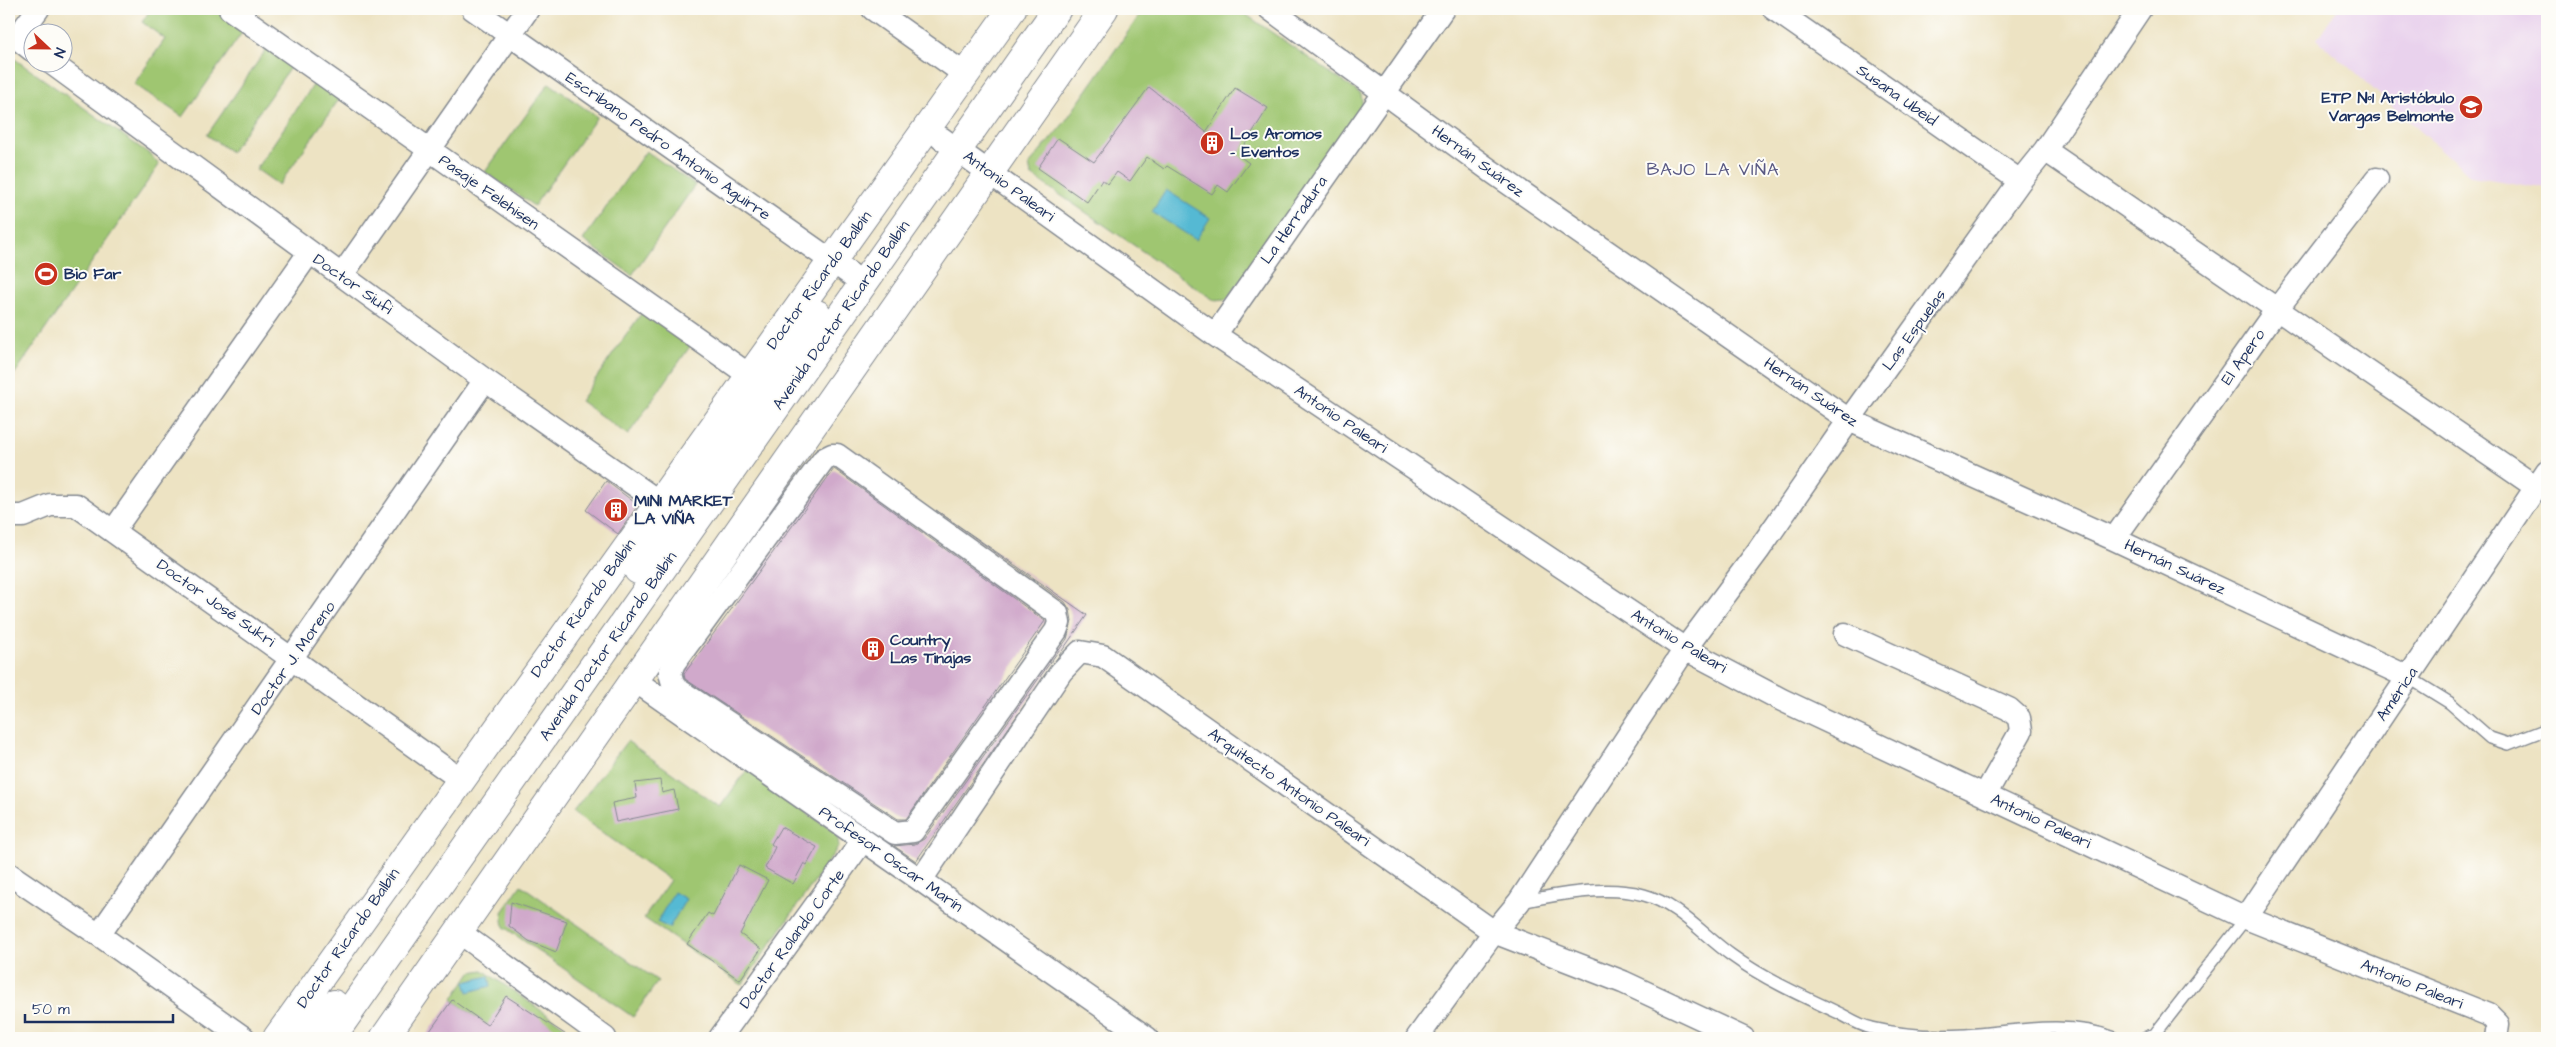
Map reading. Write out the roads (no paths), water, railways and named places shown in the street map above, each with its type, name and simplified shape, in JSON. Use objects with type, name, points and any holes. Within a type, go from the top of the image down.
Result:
[{"type":"street","points":[[33,22],[38,9]]},
{"type":"street","name":"Pasaje Felehisen","points":[[230,9],[749,375]]},
{"type":"street","name":"Escribano Pedro Antonio Aguirre","points":[[473,9],[847,273]]},
{"type":"street","points":[[342,275],[528,9]]},
{"type":"street","points":[[873,9],[966,76]]},
{"type":"street","name":"Doctor Ricardo Balbín","points":[[277,1038],[749,375],[847,273],[966,76],[1012,9]]},
{"type":"street","name":"Avenida Doctor Ricardo Balbín","points":[[950,144],[1033,9]]},
{"type":"street","name":"Avenida Doctor Ricardo Balbín","points":[[310,1038],[847,273],[1057,9]]},
{"type":"street","points":[[384,1038],[634,680],[737,556],[824,459],[837,455],[1057,613],[1059,623],[1056,631],[914,832],[895,833],[674,688],[670,673],[737,556],[989,172],[1104,9]]},
{"type":"street","name":"Hernán Suárez","points":[[1270,9],[1491,171],[1849,420],[2114,539],[2408,677]]},
{"type":"street","name":"La Herradura","points":[[1215,335],[1383,92],[1443,9]]},
{"type":"street","name":"Susana Ubeid","points":[[1774,9],[2020,181]]},
{"type":"street","name":"Las Espuelas","points":[[1417,1038],[1494,932],[1519,902],[1685,649],[1758,551],[2020,181],[2046,150],[2140,9]]},
{"type":"street","name":"Doctor Siufi","points":[[64,72],[309,253],[659,502]]},
{"type":"street","name":"Antonio Paleari","points":[[950,144],[1215,335],[1685,649],[1782,700],[2246,918],[2489,1015],[2498,1024],[2496,1038]]},
{"type":"street","points":[[2046,150],[2277,309],[2542,479]]},
{"type":"street","name":"El Apero","points":[[2114,539],[2277,309],[2377,179]]},
{"type":"street","points":[[114,530],[309,253]]},
{"type":"street","name":"Avenida Doctor Ricardo Balbín","points":[[331,1038],[847,273]]},
{"type":"street","name":"Doctor J. Moreno","points":[[99,934],[485,380]]},
{"type":"street","name":"América","points":[[2246,918],[2542,479]]},
{"type":"street","name":"Doctor José Sukri","points":[[9,516],[23,516],[50,505],[76,505],[114,530],[460,779]]},
{"type":"street","points":[[1845,634],[2009,710],[2019,718],[2021,731],[1985,796]]},
{"type":"street","name":"Arquitecto Antonio Paleari","points":[[921,880],[1061,672],[1080,652],[1103,656],[1494,932],[1623,982],[1743,1038]]},
{"type":"street","name":"Profesor Oscar Marín","points":[[634,680],[1147,1038]]},
{"type":"street","name":"Doctor Rolando Corte","points":[[720,1038],[863,840]]},
{"type":"street","points":[[9,874],[99,934],[244,1038]]},
{"type":"street","points":[[459,932],[605,1038]]},
{"type":"lane","points":[[2408,677],[2450,703],[2490,738],[2508,744],[2547,728]]},
{"type":"lane","points":[[1519,902],[1558,894],[1618,892],[1647,895],[1667,905],[1732,956],[1821,1005],[1870,1028],[1916,1034],[1963,1035],[2055,1027],[2100,1032],[2116,1038]]},
{"type":"lane","points":[[2144,1038],[2155,1034],[2246,918]]},
{"type":"water","points":[[1166,190],[1210,218],[1196,240],[1152,212]]},
{"type":"water","points":[[674,892],[686,899],[669,928],[657,922]]},
{"type":"water","points":[[489,976],[491,986],[468,992],[465,982]]},
{"type":"place","name":"ETP Nº1 Aristóbulo Vargas Belmonte","points":[[2471,107]]},
{"type":"place","name":"Los Aromos - Eventos","points":[[1212,143]]},
{"type":"place","name":"Bio Far","points":[[46,274]]},
{"type":"place","name":"MINI MARKET LA VIÑA","points":[[616,510]]},
{"type":"place","name":"Country Las Tinajas","points":[[873,649]]},
{"type":"district","name":"BAJO LA VIÑA","points":[[1713,169]]}]
